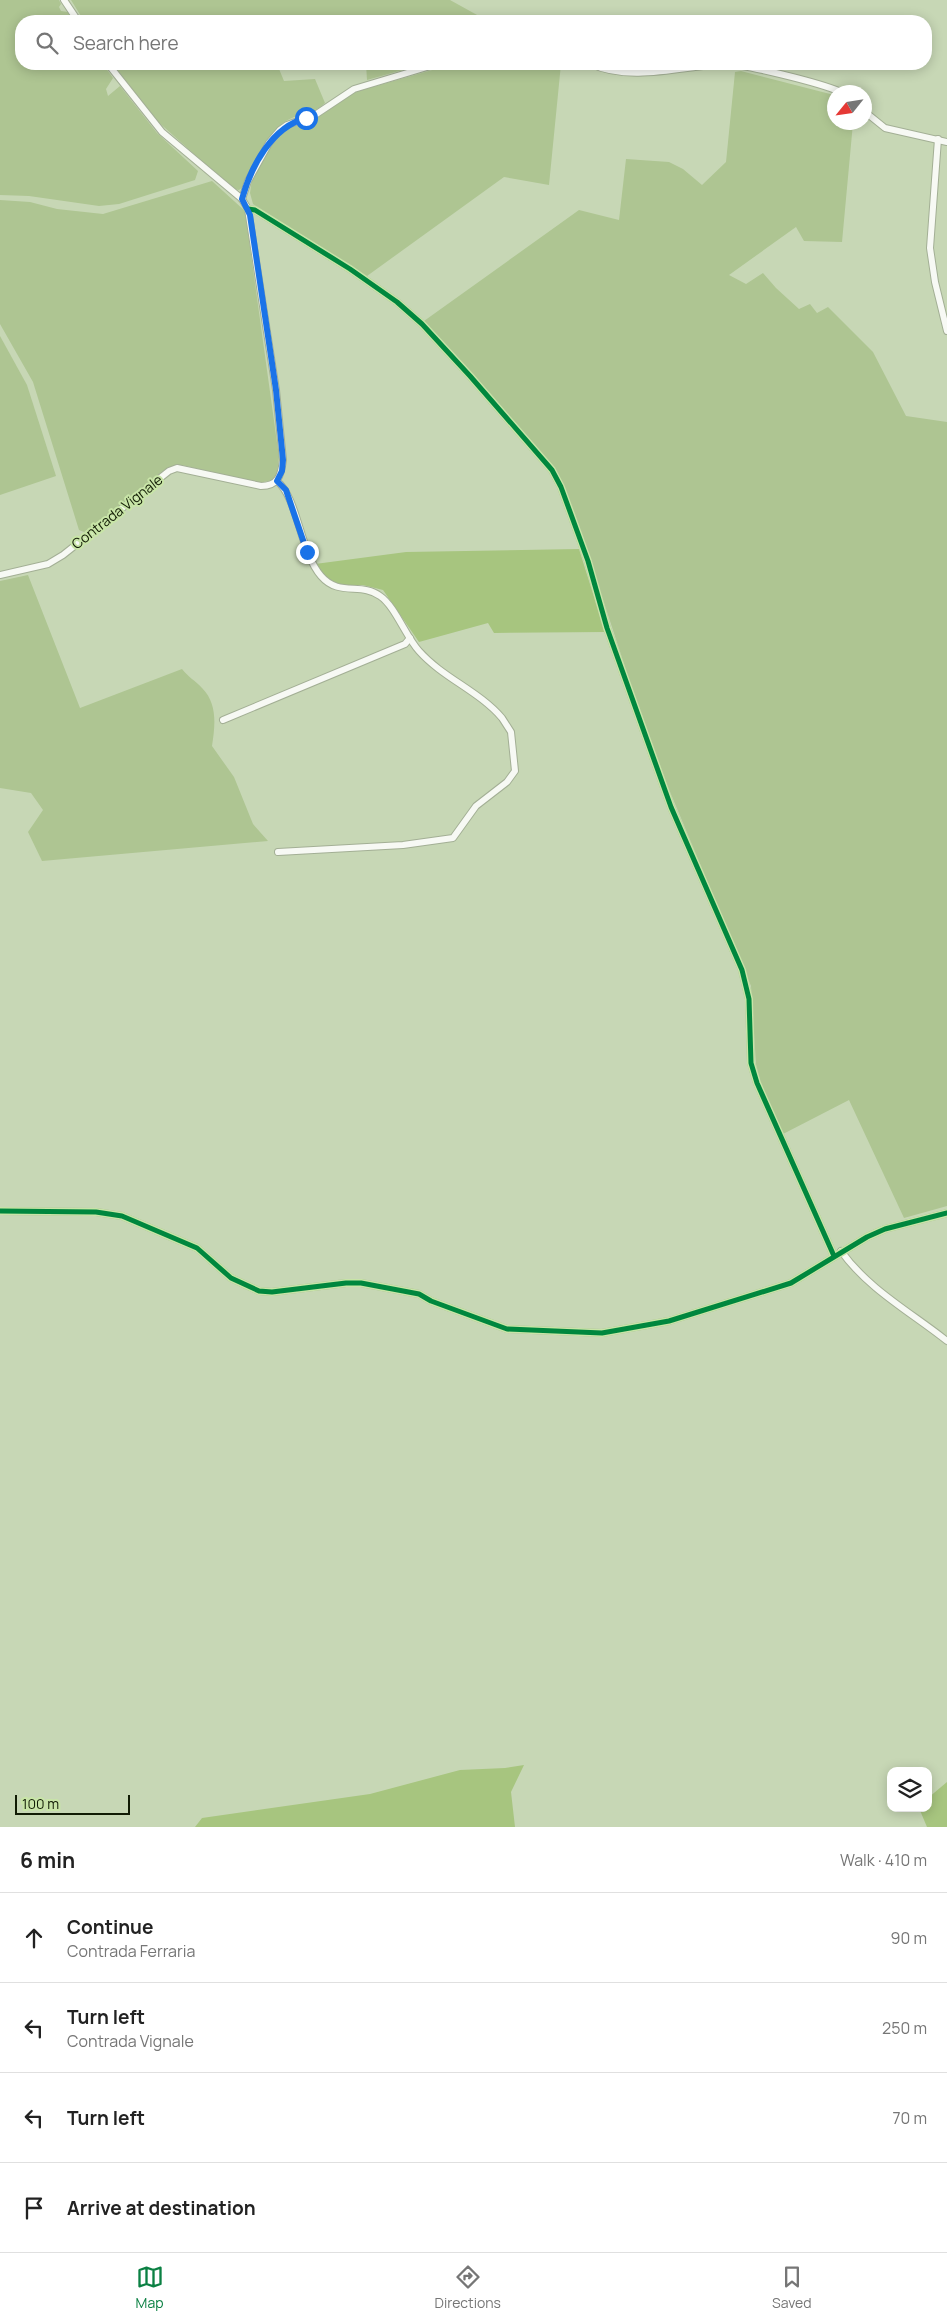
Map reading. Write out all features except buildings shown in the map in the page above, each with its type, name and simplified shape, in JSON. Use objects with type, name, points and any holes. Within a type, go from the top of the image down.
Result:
[{"type":"street","points":[[64,0],[74,15]]},
{"type":"street","points":[[113,70],[162,132],[242,199],[248,209],[276,390],[283,460],[282,471],[277,481],[286,490],[307,552],[321,576],[335,588],[363,589],[382,597],[425,657],[497,712],[511,732],[515,764],[512,777],[476,806],[453,838],[403,845],[278,852]]},
{"type":"street","points":[[242,199],[248,181],[269,144],[287,125],[315,115],[354,89],[417,70]]},
{"type":"street","points":[[613,70],[682,70]]},
{"type":"street","points":[[754,70],[827,88]]},
{"type":"street","points":[[872,117],[886,128],[947,142]]},
{"type":"street","points":[[938,140],[930,248],[935,282],[947,331]]},
{"type":"street","points":[[248,209],[256,210],[350,269],[397,302],[415,318],[503,413],[552,470],[561,487],[588,560],[610,636],[668,798],[742,970],[749,999],[752,1063],[756,1083],[834,1256]]},
{"type":"street","name":"Contrada Vignale","points":[[0,575],[48,564],[131,503],[169,471],[177,468],[260,486],[268,486],[277,481]]},
{"type":"street","points":[[223,720],[404,644],[410,638]]},
{"type":"street","points":[[0,1211],[96,1212],[122,1216],[197,1248],[231,1278],[259,1291],[272,1292],[346,1282],[361,1283],[419,1294],[431,1301],[507,1329],[602,1333],[669,1321],[791,1283],[834,1256],[885,1229],[947,1213]]},
{"type":"street","points":[[841,1252],[850,1264],[898,1305],[947,1341]]},
{"type":"green space","points":[[0,0],[59,0],[61,11],[68,12],[70,15],[15,15],[15,70],[107,70],[113,78],[106,89],[108,96],[120,86],[157,133],[198,171],[195,180],[119,204],[99,206],[29,196],[0,195]]},
{"type":"green space","points":[[71,0],[450,0],[477,15],[80,15]]},
{"type":"green space","points":[[118,70],[279,70],[284,81],[315,79],[325,103],[315,110],[288,120],[278,128],[244,186],[239,190],[233,189],[155,119]]},
{"type":"green space","points":[[366,70],[403,70],[367,80]]},
{"type":"green space","points":[[432,70],[560,70],[549,185],[504,177],[367,276],[253,204],[250,193],[252,179],[272,145],[286,130],[295,124],[317,118],[355,92]]},
{"type":"green space","points":[[741,71],[827,93],[827,130],[852,130],[842,242],[804,241],[796,227],[729,275],[746,284],[763,273],[799,309],[810,304],[817,313],[828,307],[873,352],[906,416],[947,422],[947,1206],[904,1218],[849,1100],[783,1134],[761,1084],[756,1064],[751,986],[668,787],[628,676],[575,514],[554,468],[424,321],[579,210],[619,220],[626,159],[669,162],[683,169],[702,185],[726,162],[735,72]]},
{"type":"green space","points":[[212,181],[245,211],[279,457],[277,473],[273,480],[259,483],[182,465],[173,466],[164,470],[90,530],[84,532],[79,530],[33,382],[0,324],[0,200],[30,202],[57,209],[103,214]]},
{"type":"green space","points":[[0,336],[27,385],[56,476],[0,495]]},
{"type":"green space","points":[[579,549],[605,632],[494,633],[488,623],[419,642],[383,590],[363,585],[336,585],[322,574],[315,564],[406,552]]},
{"type":"green space","points":[[28,575],[80,708],[182,669],[202,688],[211,701],[213,708],[212,746],[234,777],[253,824],[268,841],[42,861],[28,832],[43,810],[31,793],[0,788],[0,581]]},
{"type":"green space","points":[[524,1765],[511,1792],[515,1827],[195,1827],[202,1818],[370,1794],[460,1770],[505,1768]]},
{"type":"green space","points":[[947,1782],[947,1827],[927,1827],[921,1812],[932,1812],[932,1795]]},
{"type":"cycle path","points":[[248,209],[255,210],[350,269],[397,302],[422,324],[470,376],[552,470],[561,487],[588,561],[607,628],[671,807],[742,970],[749,999],[751,1063],[757,1083],[834,1256]]},
{"type":"cycle path","points":[[0,1211],[96,1212],[122,1216],[197,1248],[231,1278],[259,1291],[272,1292],[346,1283],[361,1283],[419,1294],[431,1301],[507,1329],[602,1333],[669,1321],[791,1283],[867,1237],[885,1229],[947,1213]]},
{"type":"route","points":[[306,118],[293,122],[280,130],[269,144],[248,181],[242,199],[250,215],[276,390],[283,460],[282,471],[277,481],[286,490],[307,552]]}]
